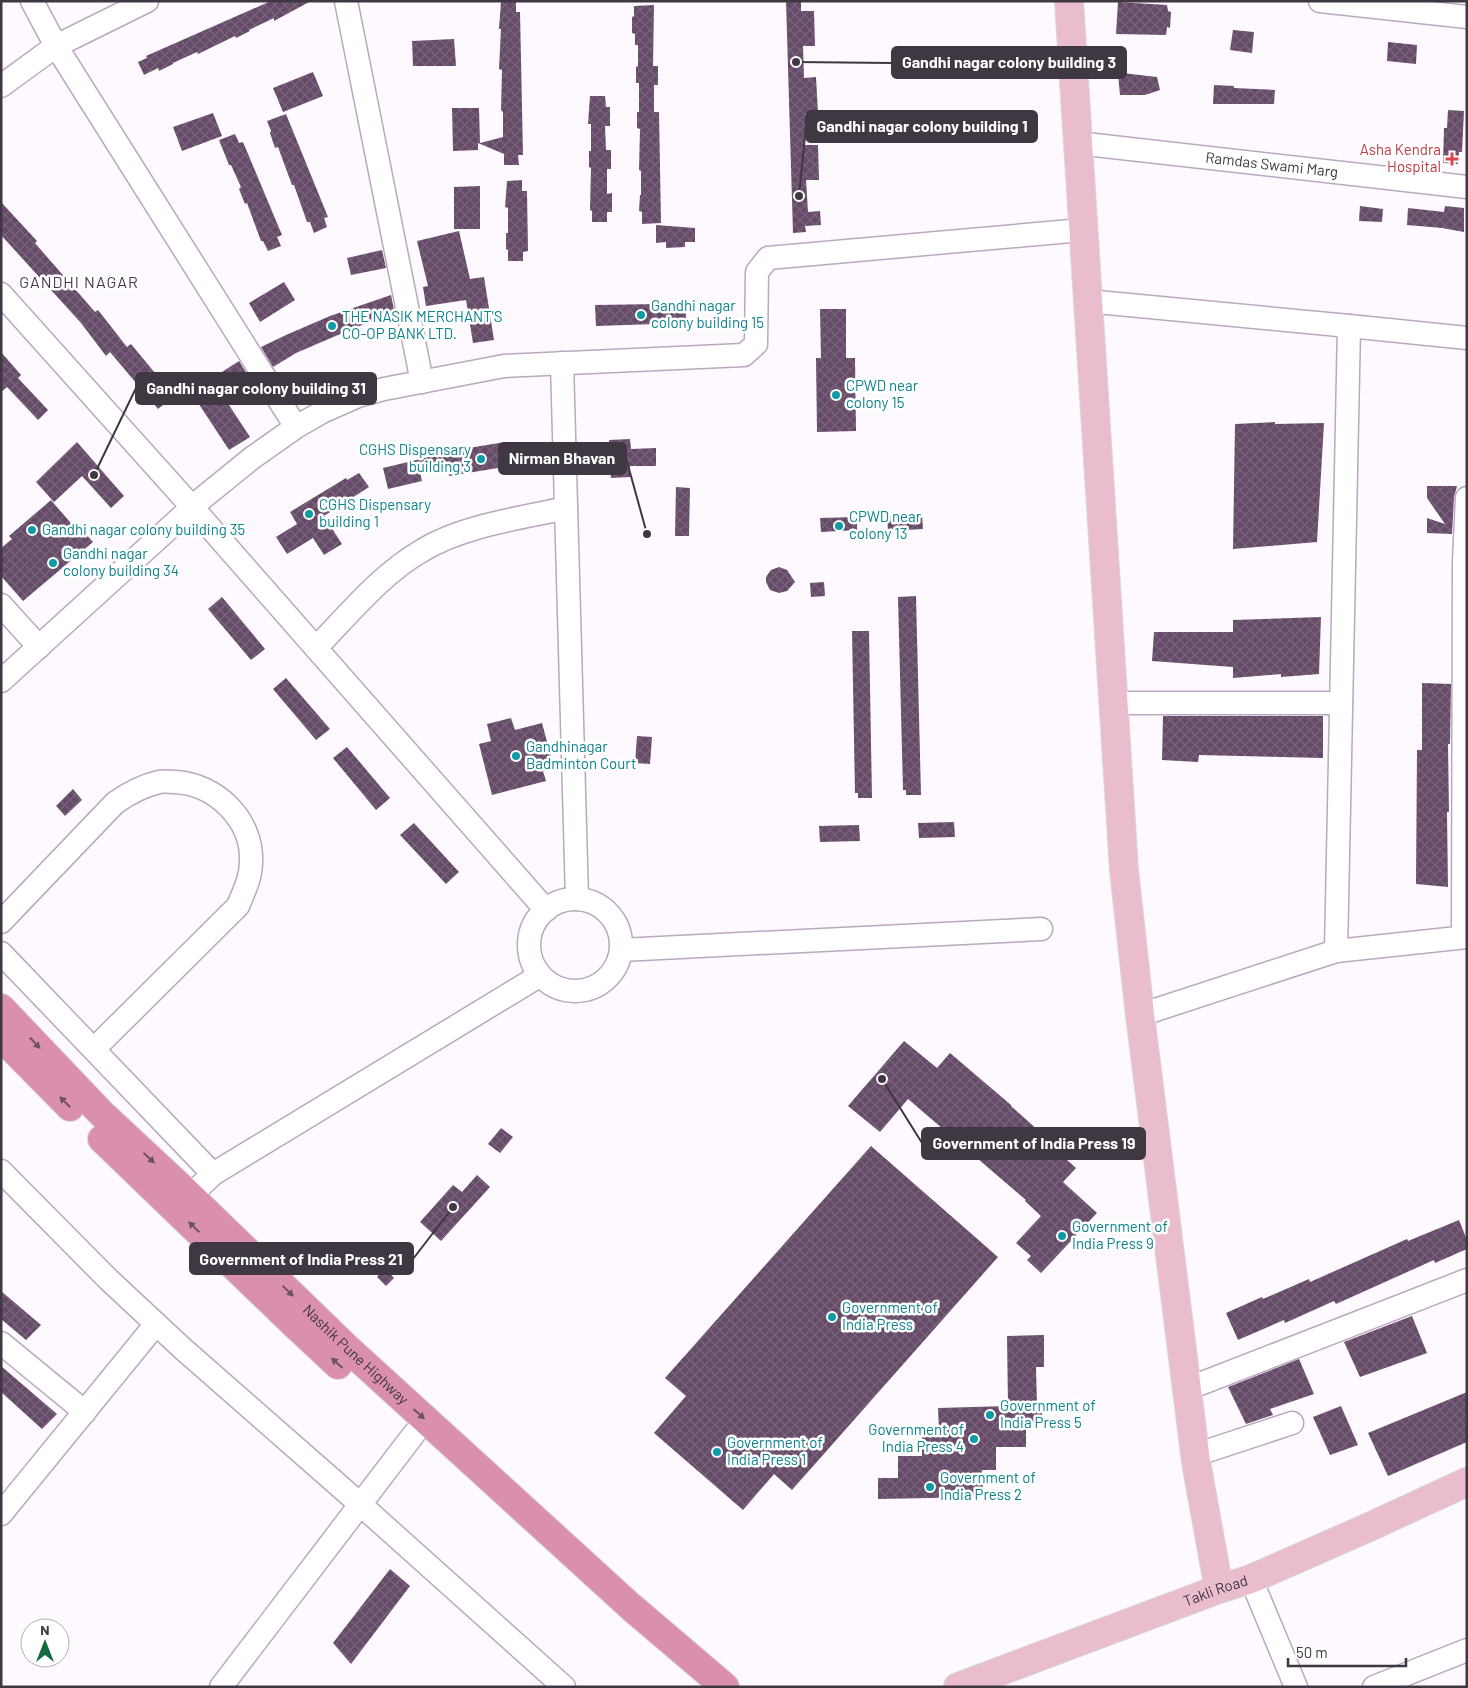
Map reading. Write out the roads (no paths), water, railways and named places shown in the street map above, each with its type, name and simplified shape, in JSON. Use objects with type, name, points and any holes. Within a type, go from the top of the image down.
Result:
[{"type":"highway","name":"Nashik Pune Highway","points":[[1,1008],[101,1113],[346,1347],[630,1606],[725,1687]]},
{"type":"highway","name":"Nashik Pune Highway","points":[[1,1037],[117,1154],[293,1323],[414,1434],[700,1687]]},
{"type":"main road","points":[[1069,1],[1124,870],[1140,1015],[1195,1455],[1219,1589]]},
{"type":"main road","name":"Takli Road","points":[[958,1687],[1219,1589],[1251,1579],[1467,1482]]},
{"type":"street","points":[[32,1],[56,46],[296,427]]},
{"type":"street","points":[[1,86],[56,46],[147,1]]},
{"type":"street","points":[[346,1],[422,382]]},
{"type":"street","points":[[1320,1],[1467,17]]},
{"type":"street","name":"Ramdas Swami Marg","points":[[1077,143],[1467,186]]},
{"type":"street","points":[[1,681],[192,507],[252,458],[296,427],[324,411],[358,396],[384,389],[504,366],[744,355],[756,344],[757,272],[768,258],[1082,230]]},
{"type":"street","points":[[1,294],[192,507],[546,910]]},
{"type":"street","points":[[1087,300],[1467,338]]},
{"type":"street","points":[[1336,952],[1349,326]]},
{"type":"street","points":[[562,363],[577,899]]},
{"type":"street","points":[[1140,1015],[1336,952],[1465,937],[1464,561],[1467,498]]},
{"type":"street","points":[[316,648],[390,574],[423,549],[463,532],[566,508]]},
{"type":"street","points":[[1,605],[39,647]]},
{"type":"street","points":[[1114,703],[1341,702]]},
{"type":"street","points":[[1,922],[115,803],[134,790],[161,782],[186,782],[202,787],[219,797],[236,814],[244,827],[250,845],[251,861],[249,880],[238,906],[94,1049]]},
{"type":"street","points":[[577,899],[594,903],[606,911],[618,927],[622,945],[618,963],[610,976],[591,989],[568,991],[554,987],[540,976],[531,961],[528,946],[530,933],[540,915],[546,910],[554,904],[577,899]]},
{"type":"street","points":[[620,950],[1041,929]]},
{"type":"street","points":[[1,953],[213,1174]]},
{"type":"street","points":[[190,1196],[213,1174],[540,976]]},
{"type":"street","points":[[1,1171],[109,1280],[156,1324],[564,1687]]},
{"type":"street","points":[[1187,1390],[1467,1280]]},
{"type":"street","points":[[5,1501],[85,1412],[156,1324]]},
{"type":"street","points":[[1,1343],[85,1412]]},
{"type":"street","points":[[1195,1455],[1292,1423]]},
{"type":"street","points":[[221,1687],[414,1434]]},
{"type":"street","points":[[1251,1579],[1296,1687]]},
{"type":"street","points":[[1379,1686],[1467,1650]]},
{"type":"place","name":"Gandhi nagar colony building 3","points":[[796,62]]},
{"type":"place","name":"Asha Kendra Hospital","points":[[1452,159]]},
{"type":"place","name":"Gandhi nagar colony building 1","points":[[799,196]]},
{"type":"place","name":"Gandhi nagar colony building 15","points":[[641,315]]},
{"type":"place","name":"THE NASIK MERCHANT'S CO-OP BANK LTD.","points":[[332,326]]},
{"type":"place","name":"CPWD near colony 15","points":[[836,395]]},
{"type":"place","name":"CGHS Dispensary building 3","points":[[481,459]]},
{"type":"place","name":"Gandhi nagar colony building 31","points":[[94,475]]},
{"type":"place","name":"CGHS Dispensary building 1","points":[[309,514]]},
{"type":"place","name":"CPWD near colony 13","points":[[839,526]]},
{"type":"place","name":"Gandhi nagar colony building 35","points":[[32,530]]},
{"type":"place","name":"Nirman Bhavan","points":[[647,534]]},
{"type":"place","name":"Gandhi nagar colony building 34","points":[[53,563]]},
{"type":"place","name":"Gandhinagar Badminton Court","points":[[516,756]]},
{"type":"place","name":"Government of India Press 19","points":[[882,1079]]},
{"type":"place","name":"Government of India Press 21","points":[[453,1207]]},
{"type":"place","name":"Government of India Press 9","points":[[1062,1236]]},
{"type":"place","name":"Government of India Press","points":[[832,1317]]},
{"type":"place","name":"Government of India Press 5","points":[[990,1415]]},
{"type":"place","name":"Government of India Press 4","points":[[974,1439]]},
{"type":"place","name":"Government of India Press 1","points":[[717,1452]]},
{"type":"place","name":"Government of India Press 2","points":[[930,1487]]},
{"type":"district","name":"GANDHI NAGAR","points":[[79,282]]}]
